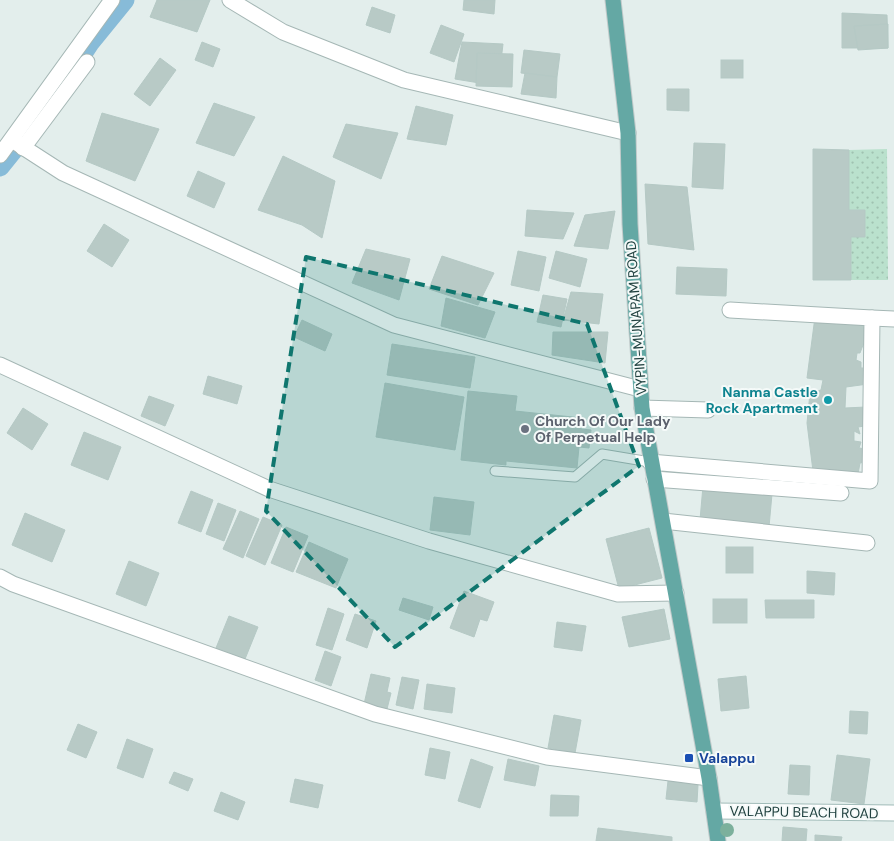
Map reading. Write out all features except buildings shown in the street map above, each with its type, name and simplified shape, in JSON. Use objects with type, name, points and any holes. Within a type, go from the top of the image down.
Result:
[{"type":"main road","name":"VYPIN-MUNAPAM ROAD","points":[[613,0],[628,133],[630,224],[642,408],[650,462],[676,593],[709,778],[718,841]]},
{"type":"street","points":[[18,144],[112,0]]},
{"type":"street","points":[[230,0],[284,32],[404,80],[628,133]]},
{"type":"street","points":[[0,155],[18,144],[88,62]]},
{"type":"street","points":[[18,144],[63,173],[394,325],[640,389]]},
{"type":"street","points":[[730,310],[894,319]]},
{"type":"street","points":[[650,462],[870,481],[872,318]]},
{"type":"street","points":[[0,365],[269,489],[429,541],[618,594],[676,593]]},
{"type":"street","points":[[642,408],[708,410]]},
{"type":"street","points":[[654,479],[841,493]]},
{"type":"street","points":[[662,521],[866,543]]},
{"type":"street","points":[[0,577],[12,584],[374,714],[546,757],[709,778]]},
{"type":"street","name":"VALAPPU BEACH ROAD","points":[[714,811],[894,813]]},
{"type":"lane","points":[[495,471],[575,477],[602,454],[650,462]]},
{"type":"highlighted area","points":[[306,257],[587,324],[639,466],[395,647],[266,511]]},
{"type":"green space","points":[[887,149],[888,280],[851,280],[851,237],[865,237],[865,211],[849,210],[849,150]]},
{"type":"waterway","points":[[63,84],[90,43],[125,0]]},
{"type":"waterway","points":[[0,167],[29,131]]},
{"type":"place","name":"Nanma Castle Rock Apartment","points":[[828,400]]},
{"type":"place","name":"Church Of Our Lady Of Perpetual Help","points":[[525,429]]},
{"type":"place","name":"Valappu","points":[[689,758]]}]
